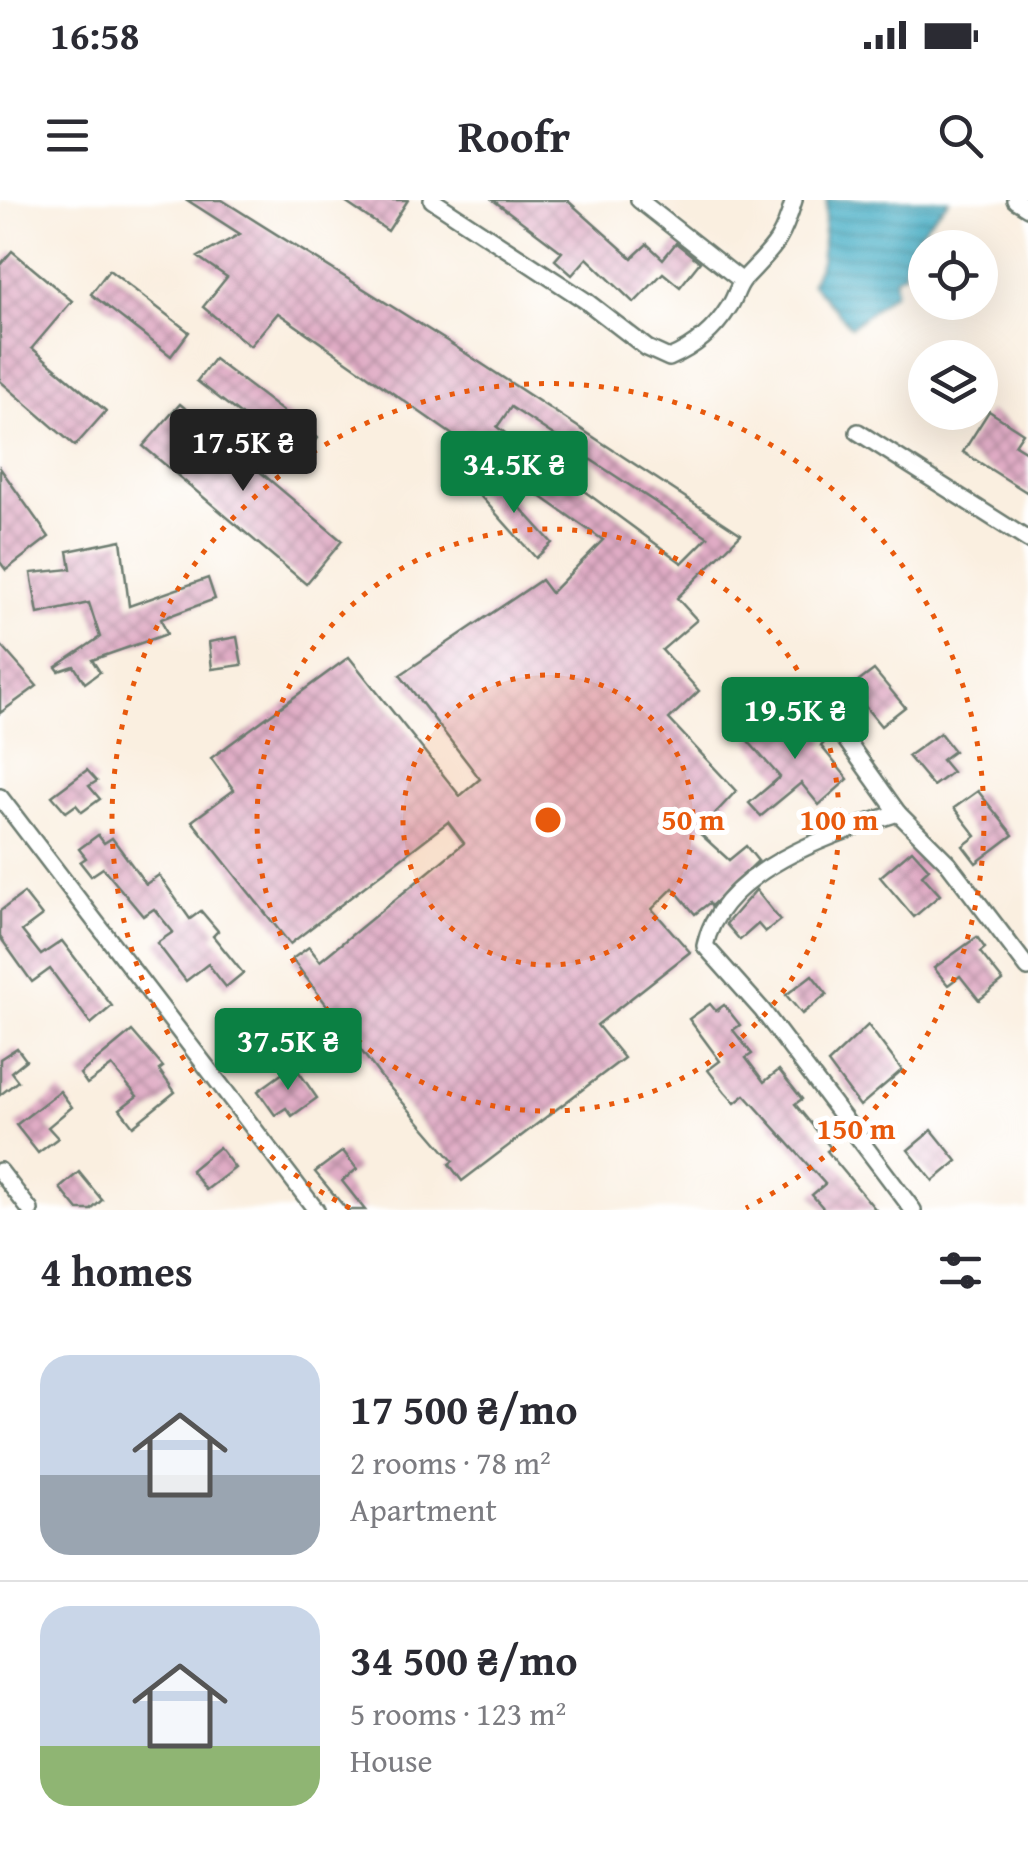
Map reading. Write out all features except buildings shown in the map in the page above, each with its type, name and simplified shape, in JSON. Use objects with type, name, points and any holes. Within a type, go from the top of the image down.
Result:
[{"type":"street","points":[[432,200],[586,300],[647,348],[669,358],[707,335],[730,306],[742,281],[763,264],[784,235],[794,200]]},
{"type":"street","points":[[639,200],[742,281]]},
{"type":"street","points":[[1015,200],[1028,208]]},
{"type":"street","points":[[858,432],[1028,540]]},
{"type":"street","points":[[833,722],[898,813],[948,863],[1028,968]]},
{"type":"street","points":[[0,798],[316,1210]]},
{"type":"street","points":[[898,813],[785,857],[723,906],[709,924],[705,946],[762,1010],[913,1210]]},
{"type":"street","points":[[0,1172],[30,1210]]},
{"type":"water","points":[[827,200],[949,200],[922,230],[908,230],[905,273],[895,277],[895,292],[851,327],[811,283],[821,262]]}]
